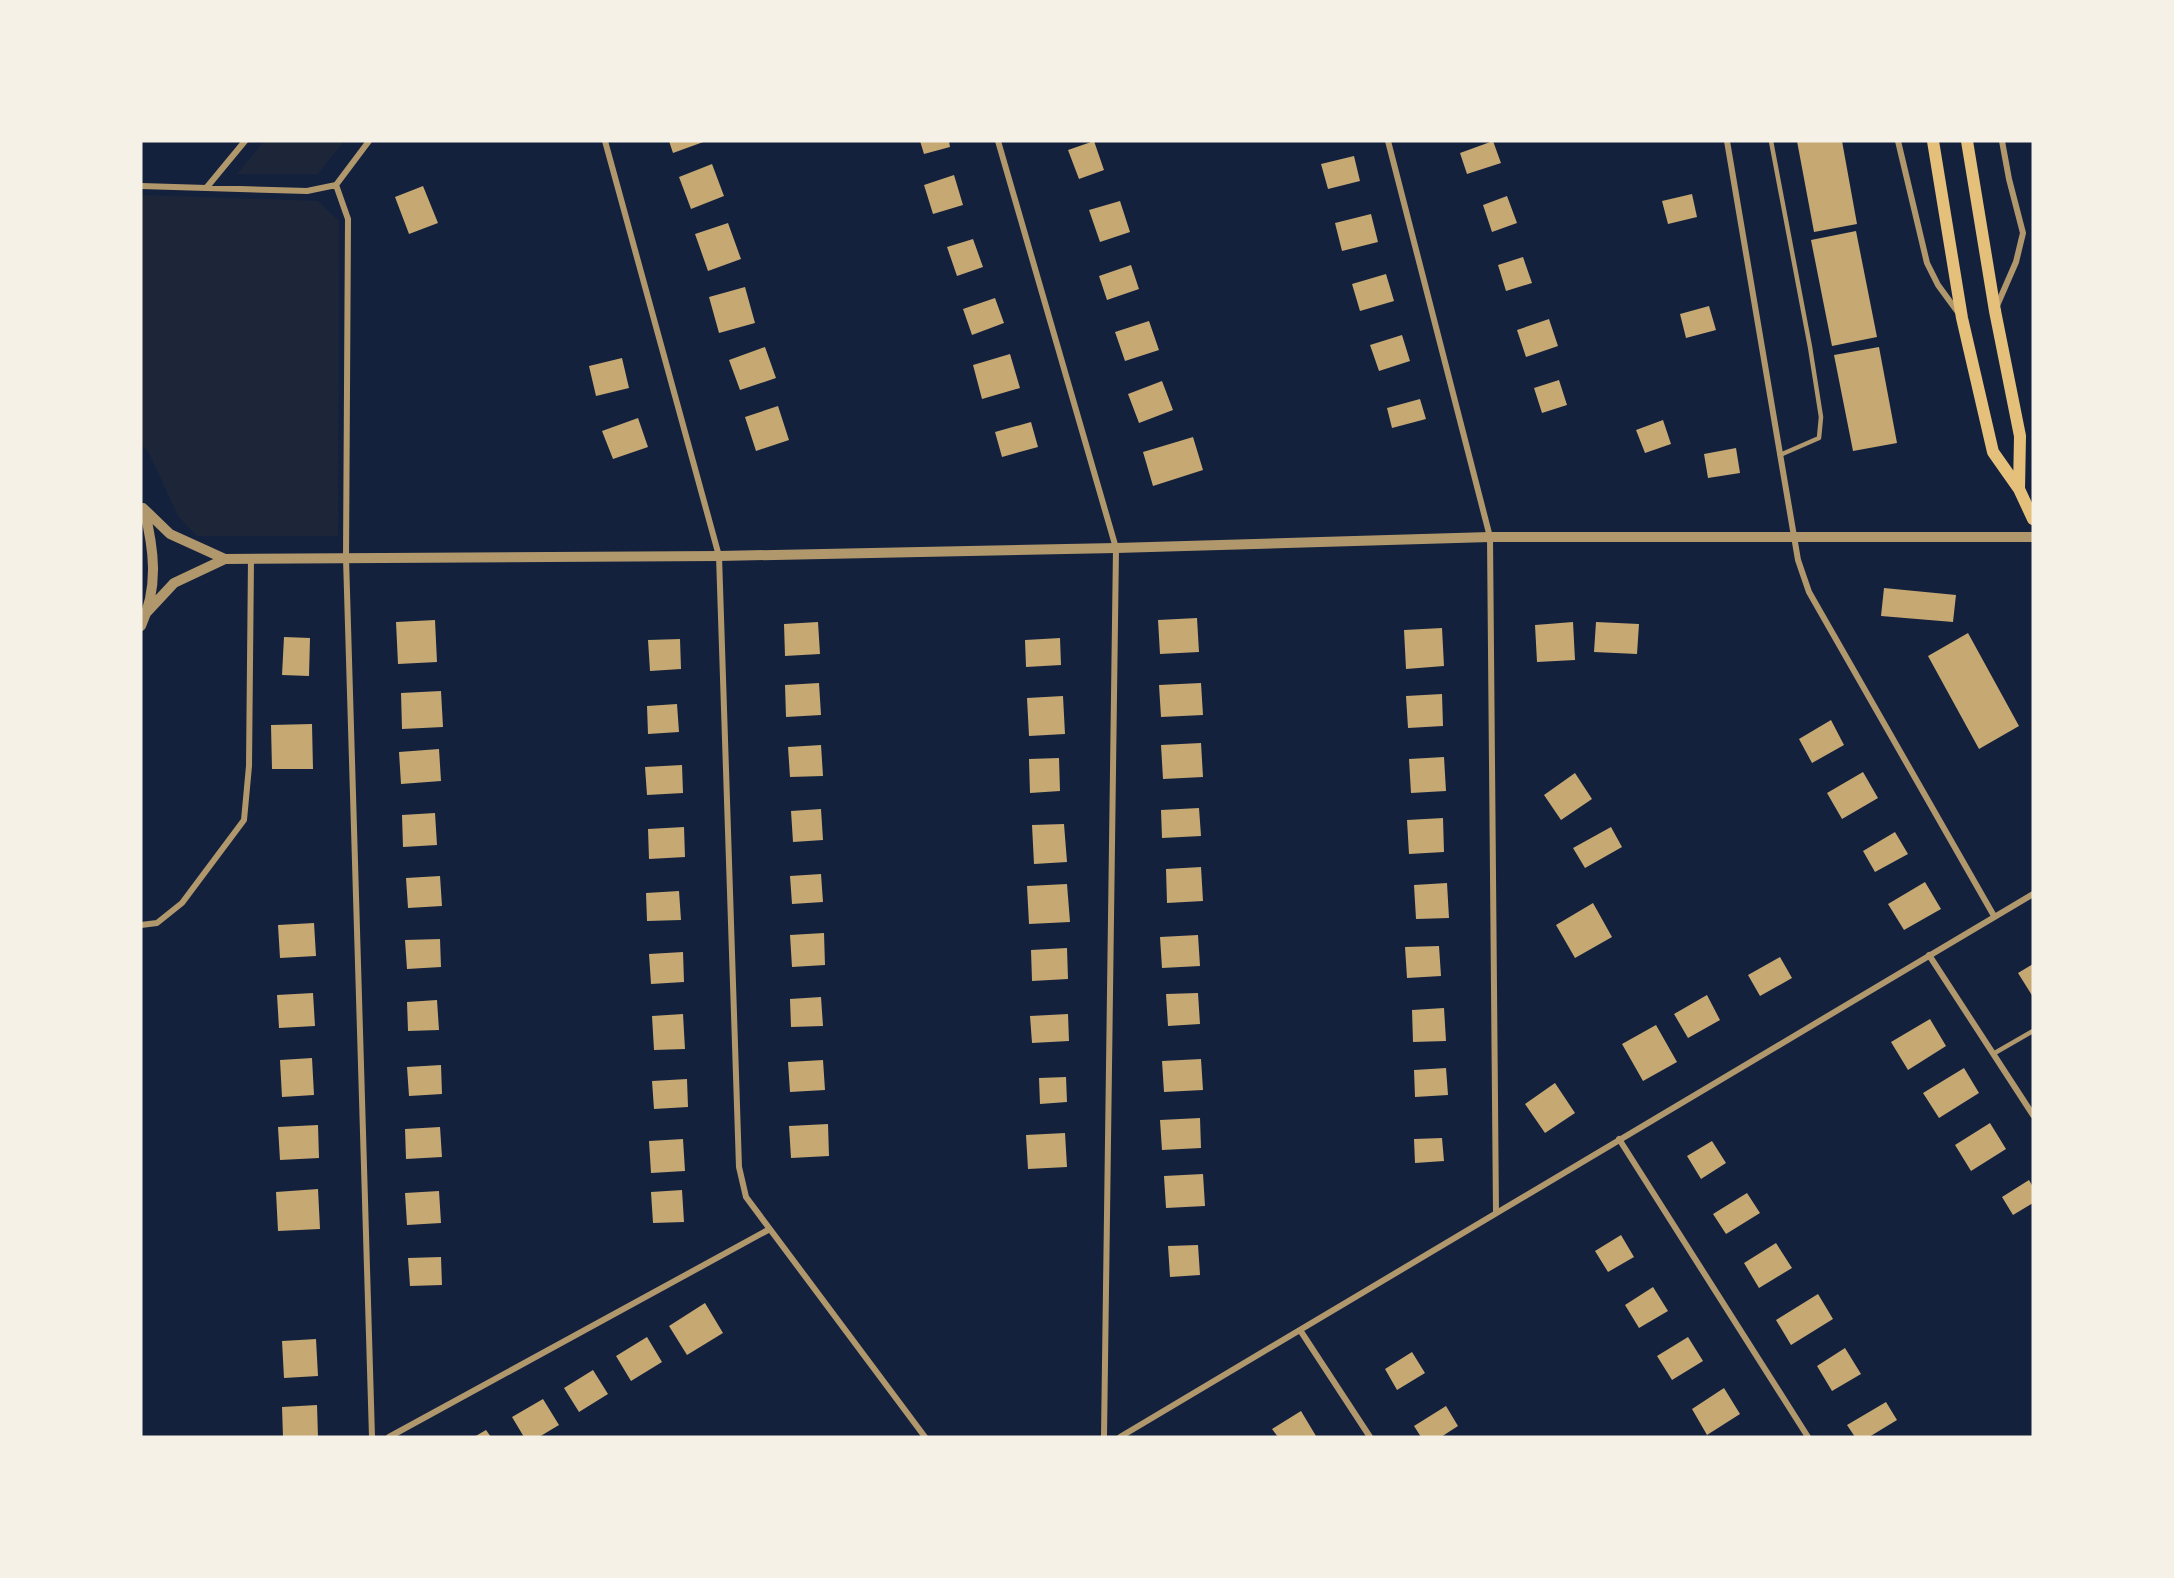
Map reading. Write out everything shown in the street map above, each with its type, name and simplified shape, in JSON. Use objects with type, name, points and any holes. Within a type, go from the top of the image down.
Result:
[{"type":"main road","points":[[1934,141],[1962,318],[1993,452],[2019,489],[2033,519]]},
{"type":"main road","points":[[1967,141],[1995,311],[2020,436],[2019,489]]},
{"type":"street","points":[[207,187],[245,141]]},
{"type":"street","points":[[141,186],[307,191],[336,185],[369,141]]},
{"type":"street","points":[[605,141],[719,556],[739,1167],[746,1197],[768,1230],[925,1437]]},
{"type":"street","points":[[998,141],[1116,548],[1104,1437]]},
{"type":"street","points":[[1388,141],[1491,537],[1496,1213]]},
{"type":"street","points":[[1727,141],[1793,536],[1809,592],[1994,916]]},
{"type":"street","points":[[1898,141],[1927,263],[1938,285],[1962,318]]},
{"type":"street","points":[[1995,311],[2016,262],[2023,233],[2002,141]]},
{"type":"street","points":[[336,185],[348,219],[346,558],[372,1437]]},
{"type":"street","points":[[142,506],[170,534],[225,559],[719,556],[1491,537],[2033,537]]},
{"type":"street","points":[[141,626],[146,614],[153,579],[153,543],[142,506]]},
{"type":"street","points":[[146,614],[174,583],[225,559]]},
{"type":"street","points":[[141,925],[157,923],[182,903],[244,820],[249,766],[251,559]]},
{"type":"street","points":[[1120,1437],[2033,894]]},
{"type":"street","points":[[1929,955],[2033,1116]]},
{"type":"street","points":[[1619,1139],[1808,1437]]},
{"type":"street","points":[[389,1437],[768,1230]]},
{"type":"street","points":[[1300,1330],[1370,1437]]},
{"type":"lane","points":[[1771,141],[1821,417],[1819,438],[1780,455]]},
{"type":"lane","points":[[1993,1054],[2033,1030]]},
{"type":"shaded area","points":[[264,141],[344,141],[318,174],[237,174]]},
{"type":"shaded area","points":[[141,195],[318,201],[339,221],[338,536],[197,536],[178,516],[148,451],[141,445]]},
{"type":"building","points":[[669,141],[706,141],[673,153]]},
{"type":"building","points":[[920,141],[949,141],[950,147],[924,154]]},
{"type":"building","points":[[1094,141],[1104,170],[1079,179],[1068,150]]},
{"type":"building","points":[[1493,141],[1501,163],[1467,174],[1460,153]]},
{"type":"building","points":[[1797,141],[1842,141],[1857,224],[1814,232]]},
{"type":"building","points":[[1354,156],[1360,181],[1328,189],[1321,164]]},
{"type":"building","points":[[712,164],[724,196],[691,209],[679,177]]},
{"type":"building","points":[[954,175],[963,205],[933,214],[924,185]]},
{"type":"building","points":[[423,186],[438,223],[409,234],[395,197]]},
{"type":"building","points":[[1692,194],[1697,217],[1668,224],[1662,201]]},
{"type":"building","points":[[1507,196],[1517,223],[1492,232],[1483,205]]},
{"type":"building","points":[[1120,201],[1130,232],[1100,242],[1089,210]]},
{"type":"building","points":[[1371,214],[1378,242],[1342,251],[1335,223]]},
{"type":"building","points":[[728,223],[741,259],[708,271],[695,234]]},
{"type":"building","points":[[1856,231],[1877,337],[1832,346],[1811,240]]},
{"type":"building","points":[[973,239],[983,267],[957,276],[947,247]]},
{"type":"building","points":[[1523,257],[1532,283],[1506,291],[1498,265]]},
{"type":"building","points":[[1131,265],[1139,289],[1107,300],[1099,276]]},
{"type":"building","points":[[1386,274],[1394,301],[1360,311],[1352,284]]},
{"type":"building","points":[[745,287],[755,323],[719,333],[709,297]]},
{"type":"building","points":[[995,298],[1004,323],[972,335],[963,309]]},
{"type":"building","points":[[1709,306],[1716,330],[1686,338],[1680,314]]},
{"type":"building","points":[[1549,319],[1558,346],[1526,357],[1517,330]]},
{"type":"building","points":[[1149,321],[1159,350],[1125,361],[1115,332]]},
{"type":"building","points":[[1402,335],[1410,361],[1379,371],[1370,345]]},
{"type":"building","points":[[765,347],[776,378],[740,390],[729,360]]},
{"type":"building","points":[[1879,347],[1897,443],[1853,451],[1834,355]]},
{"type":"building","points":[[1010,354],[1020,388],[982,399],[973,365]]},
{"type":"building","points":[[622,358],[629,388],[596,396],[589,366]]},
{"type":"building","points":[[1559,380],[1567,405],[1542,413],[1534,388]]},
{"type":"building","points":[[1162,381],[1173,410],[1139,423],[1128,394]]},
{"type":"building","points":[[1420,399],[1426,419],[1392,428],[1387,408]]},
{"type":"building","points":[[778,406],[789,440],[756,451],[745,417]]},
{"type":"building","points":[[638,418],[648,447],[613,459],[602,431]]},
{"type":"building","points":[[1663,420],[1671,444],[1645,453],[1636,430]]},
{"type":"building","points":[[1031,422],[1038,447],[1002,457],[995,432]]},
{"type":"building","points":[[1193,437],[1203,470],[1153,486],[1143,452]]},
{"type":"building","points":[[1736,448],[1740,473],[1708,478],[1704,454]]},
{"type":"building","points":[[1884,588],[1956,595],[1953,622],[1881,616]]},
{"type":"building","points":[[1197,618],[1199,652],[1160,654],[1158,620]]},
{"type":"building","points":[[435,620],[437,662],[398,664],[396,622]]},
{"type":"building","points":[[818,622],[820,654],[785,656],[784,624]]},
{"type":"building","points":[[1573,622],[1575,660],[1537,662],[1535,625]]},
{"type":"building","points":[[1596,622],[1639,624],[1637,654],[1594,652]]},
{"type":"building","points":[[1442,628],[1444,666],[1406,669],[1404,630]]},
{"type":"building","points":[[1968,633],[2019,726],[1979,749],[1928,656]]},
{"type":"building","points":[[284,637],[310,638],[309,676],[282,675]]},
{"type":"building","points":[[1060,638],[1061,665],[1026,667],[1025,640]]},
{"type":"building","points":[[680,639],[681,669],[650,671],[648,640]]},
{"type":"building","points":[[819,683],[821,715],[786,717],[785,685]]},
{"type":"building","points":[[1201,683],[1203,715],[1161,717],[1159,685]]},
{"type":"building","points":[[441,691],[443,727],[402,729],[401,693]]},
{"type":"building","points":[[1442,694],[1443,726],[1408,728],[1406,696]]},
{"type":"building","points":[[1063,696],[1065,734],[1029,736],[1027,698]]},
{"type":"building","points":[[677,704],[679,732],[648,734],[647,706]]},
{"type":"building","points":[[1831,720],[1844,745],[1812,763],[1799,739]]},
{"type":"building","points":[[312,724],[313,769],[272,769],[271,725]]},
{"type":"building","points":[[1201,743],[1203,777],[1163,779],[1161,745]]},
{"type":"building","points":[[821,745],[823,776],[790,777],[788,747]]},
{"type":"building","points":[[439,749],[441,781],[401,784],[399,752]]},
{"type":"building","points":[[1444,757],[1446,791],[1411,793],[1409,759]]},
{"type":"building","points":[[1059,758],[1060,791],[1030,793],[1029,759]]},
{"type":"building","points":[[682,765],[683,793],[647,795],[645,767]]},
{"type":"building","points":[[1863,772],[1878,798],[1842,819],[1827,793]]},
{"type":"building","points":[[1575,773],[1592,799],[1561,820],[1544,795]]},
{"type":"building","points":[[1199,808],[1201,836],[1162,838],[1161,810]]},
{"type":"building","points":[[821,809],[823,840],[793,842],[791,811]]},
{"type":"building","points":[[435,813],[437,845],[403,847],[402,815]]},
{"type":"building","points":[[1443,818],[1444,852],[1409,854],[1407,820]]},
{"type":"building","points":[[1064,824],[1067,862],[1034,864],[1032,825]]},
{"type":"building","points":[[684,827],[685,857],[649,859],[648,829]]},
{"type":"building","points":[[1611,827],[1622,847],[1585,868],[1573,848]]},
{"type":"building","points":[[1895,832],[1908,854],[1875,872],[1863,851]]},
{"type":"building","points":[[1201,867],[1203,901],[1167,903],[1166,869]]},
{"type":"building","points":[[821,874],[823,902],[792,904],[790,876]]},
{"type":"building","points":[[440,876],[442,906],[408,908],[406,878]]},
{"type":"building","points":[[1925,882],[1941,909],[1904,930],[1888,904]]},
{"type":"building","points":[[1447,883],[1449,918],[1416,919],[1414,885]]},
{"type":"building","points":[[1067,884],[1070,922],[1029,924],[1027,886]]},
{"type":"building","points":[[679,891],[681,920],[647,921],[646,893]]},
{"type":"building","points":[[1593,903],[1612,937],[1575,958],[1556,925]]},
{"type":"building","points":[[314,923],[316,956],[280,958],[278,925]]},
{"type":"building","points":[[824,933],[825,965],[792,967],[790,935]]},
{"type":"building","points":[[1198,935],[1200,966],[1162,968],[1160,937]]},
{"type":"building","points":[[440,939],[441,967],[407,969],[405,940]]},
{"type":"building","points":[[1439,946],[1441,976],[1407,978],[1405,947]]},
{"type":"building","points":[[1067,948],[1068,979],[1032,981],[1031,950]]},
{"type":"building","points":[[683,952],[684,982],[651,984],[649,954]]},
{"type":"building","points":[[1780,957],[1792,978],[1760,996],[1748,975]]},
{"type":"building","points":[[2033,964],[2033,997],[2018,973]]},
{"type":"building","points":[[313,993],[315,1026],[279,1028],[277,995]]},
{"type":"building","points":[[1198,993],[1200,1024],[1168,1026],[1166,994]]},
{"type":"building","points":[[1707,995],[1720,1020],[1688,1038],[1674,1014]]},
{"type":"building","points":[[821,997],[823,1026],[791,1027],[790,999]]},
{"type":"building","points":[[437,1000],[439,1030],[408,1031],[407,1002]]},
{"type":"building","points":[[1444,1008],[1446,1041],[1413,1042],[1412,1010]]},
{"type":"building","points":[[683,1014],[685,1049],[654,1050],[652,1016]]},
{"type":"building","points":[[1068,1014],[1069,1041],[1032,1043],[1030,1016]]},
{"type":"building","points":[[1930,1019],[1946,1046],[1908,1070],[1891,1042]]},
{"type":"building","points":[[1656,1025],[1677,1062],[1643,1081],[1622,1044]]},
{"type":"building","points":[[312,1058],[314,1095],[282,1097],[280,1060]]},
{"type":"building","points":[[1201,1059],[1203,1090],[1164,1092],[1162,1061]]},
{"type":"building","points":[[823,1060],[825,1090],[790,1092],[788,1062]]},
{"type":"building","points":[[441,1065],[442,1094],[409,1096],[407,1067]]},
{"type":"building","points":[[1446,1068],[1448,1095],[1415,1097],[1414,1070]]},
{"type":"building","points":[[1964,1068],[1979,1093],[1939,1118],[1923,1093]]},
{"type":"building","points":[[1066,1077],[1067,1102],[1040,1104],[1039,1078]]},
{"type":"building","points":[[687,1079],[688,1107],[654,1109],[652,1081]]},
{"type":"building","points":[[1555,1083],[1575,1113],[1545,1133],[1525,1104]]},
{"type":"building","points":[[1200,1118],[1201,1148],[1162,1150],[1160,1120]]},
{"type":"building","points":[[1990,1123],[2006,1149],[1971,1171],[1955,1145]]},
{"type":"building","points":[[828,1124],[829,1156],[791,1158],[789,1126]]},
{"type":"building","points":[[318,1125],[319,1158],[280,1160],[278,1127]]},
{"type":"building","points":[[440,1127],[442,1157],[406,1159],[405,1129]]},
{"type":"building","points":[[1065,1133],[1067,1167],[1028,1169],[1026,1135]]},
{"type":"building","points":[[1442,1138],[1444,1161],[1415,1163],[1414,1139]]},
{"type":"building","points":[[683,1139],[685,1171],[651,1173],[649,1141]]},
{"type":"building","points":[[1712,1141],[1726,1163],[1701,1179],[1687,1156]]},
{"type":"building","points":[[1203,1174],[1205,1206],[1166,1208],[1164,1176]]},
{"type":"building","points":[[2029,1180],[2033,1187],[2033,1203],[2013,1215],[2002,1197]]},
{"type":"building","points":[[318,1189],[320,1229],[278,1231],[276,1192]]},
{"type":"building","points":[[682,1190],[684,1222],[653,1223],[651,1192]]},
{"type":"building","points":[[439,1191],[441,1223],[407,1225],[405,1193]]},
{"type":"building","points":[[1747,1193],[1760,1213],[1726,1234],[1713,1214]]},
{"type":"building","points":[[1621,1235],[1634,1257],[1608,1272],[1595,1251]]},
{"type":"building","points":[[1776,1243],[1792,1268],[1759,1288],[1744,1263]]},
{"type":"building","points":[[1198,1245],[1200,1275],[1170,1277],[1168,1246]]},
{"type":"building","points":[[441,1257],[442,1285],[410,1286],[408,1258]]},
{"type":"building","points":[[1653,1287],[1668,1311],[1639,1328],[1625,1305]]},
{"type":"building","points":[[1818,1294],[1833,1319],[1791,1345],[1776,1320]]},
{"type":"building","points":[[705,1303],[723,1333],[687,1355],[669,1326]]},
{"type":"building","points":[[647,1337],[662,1362],[631,1381],[616,1356]]},
{"type":"building","points":[[1688,1337],[1703,1361],[1672,1380],[1657,1356]]},
{"type":"building","points":[[316,1339],[318,1376],[284,1378],[282,1341]]},
{"type":"building","points":[[1845,1348],[1861,1374],[1832,1391],[1817,1366]]},
{"type":"building","points":[[1412,1352],[1425,1373],[1397,1390],[1385,1369]]},
{"type":"building","points":[[593,1370],[608,1394],[579,1412],[564,1388]]},
{"type":"building","points":[[1724,1388],[1740,1414],[1707,1435],[1692,1409]]},
{"type":"building","points":[[543,1399],[559,1425],[539,1437],[524,1437],[512,1417]]},
{"type":"building","points":[[1886,1402],[1897,1420],[1869,1437],[1855,1437],[1847,1425]]},
{"type":"building","points":[[317,1405],[318,1437],[283,1437],[282,1407]]},
{"type":"building","points":[[1446,1406],[1458,1426],[1441,1437],[1421,1437],[1414,1426]]},
{"type":"building","points":[[1301,1411],[1316,1436],[1278,1437],[1272,1429]]},
{"type":"building","points":[[486,1430],[491,1437],[474,1437]]}]
